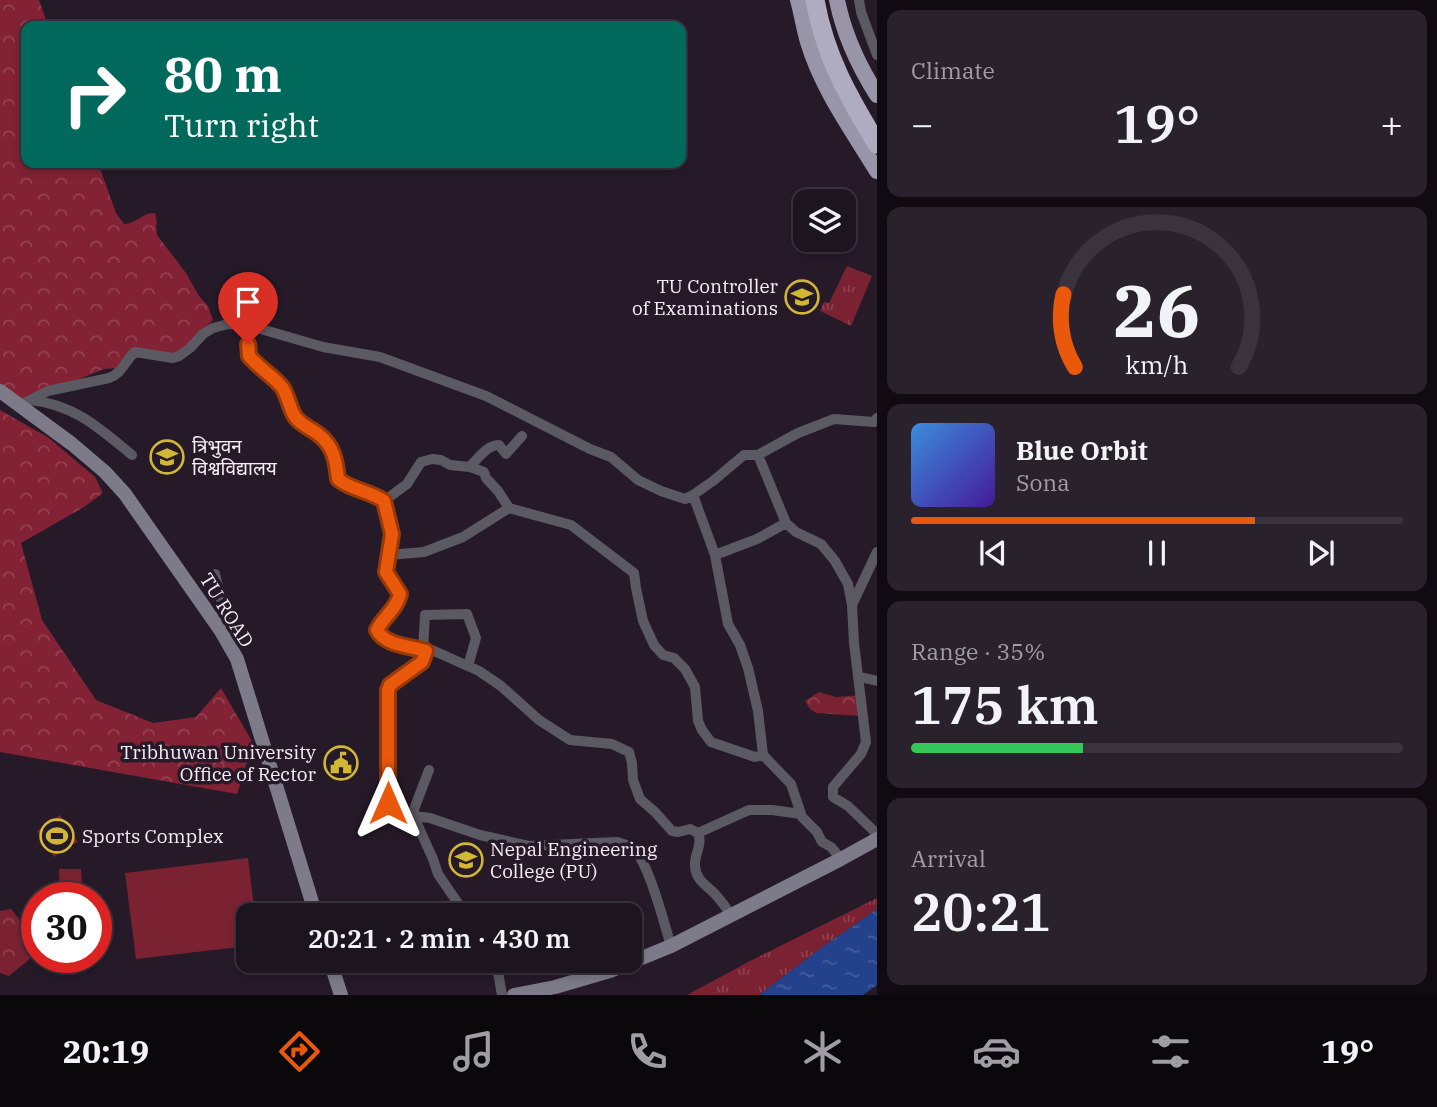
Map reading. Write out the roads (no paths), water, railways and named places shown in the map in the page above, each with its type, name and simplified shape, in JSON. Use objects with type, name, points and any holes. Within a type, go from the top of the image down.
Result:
[{"type":"highway","points":[[815,0],[830,57],[848,95],[876,137]]},
{"type":"highway","points":[[823,0],[836,47],[876,137]]},
{"type":"main road","points":[[798,0],[808,43],[824,81],[877,171]]},
{"type":"main road","points":[[837,0],[854,55],[877,95]]},
{"type":"street","points":[[859,0],[877,55]]},
{"type":"street","points":[[26,402],[48,391],[117,376],[135,352],[173,358],[190,348],[213,328],[228,324],[247,325],[323,347],[380,357],[486,396],[611,457],[635,478],[685,499],[744,455],[758,455],[798,433],[834,419],[874,422],[877,418]]},
{"type":"street","points":[[247,325],[249,356],[281,387],[297,419],[327,443],[334,453],[338,479],[384,501],[392,534],[386,572],[400,594],[399,603],[377,630],[380,636],[424,651],[432,650],[468,666],[501,686],[539,720],[570,740],[612,744],[629,752],[633,780],[640,799],[672,831],[690,829],[698,833],[699,848],[695,857],[697,876],[732,916]]},
{"type":"street","name":"TU ROAD","points":[[0,391],[26,402],[125,494],[221,631],[237,659],[312,903]]},
{"type":"street","points":[[26,402],[56,405],[80,415],[132,455]]},
{"type":"street","points":[[470,467],[493,445],[499,445],[506,454],[522,436]]},
{"type":"street","points":[[514,995],[555,987],[610,971],[671,946],[841,859],[877,837],[848,806],[833,797],[833,787],[861,754],[866,742],[848,584],[821,544],[796,533],[786,523],[758,455]]},
{"type":"street","points":[[384,501],[407,484],[421,462],[441,460],[450,466],[470,467],[484,472],[509,508],[571,525],[634,573],[641,612],[654,645],[663,655],[674,658],[685,669],[695,687],[698,721],[711,743],[755,757],[762,755]]},
{"type":"street","points":[[693,495],[715,555],[728,624],[740,645],[748,668],[758,711],[762,755],[791,784],[801,814],[822,842],[831,847],[841,859]]},
{"type":"street","points":[[389,555],[424,552],[463,537],[509,508]]},
{"type":"street","points":[[715,555],[757,539],[786,523]]},
{"type":"street","points":[[852,605],[877,552]]},
{"type":"street","points":[[215,574],[227,624],[228,644]]},
{"type":"street","points":[[468,666],[476,638],[467,614],[425,615],[422,662],[390,685],[388,690],[388,803],[393,810],[398,814],[430,818],[480,835],[529,846],[617,842],[631,846],[651,881],[671,946]]},
{"type":"street","points":[[860,677],[877,681]]},
{"type":"street","points":[[429,770],[413,812],[414,817],[438,874],[458,903]]},
{"type":"street","points":[[698,833],[749,810],[801,814]]},
{"type":"street","points":[[334,973],[341,995]]},
{"type":"street","points":[[498,973],[502,995]]},
{"type":"water","points":[[877,909],[877,985],[863,995],[759,995],[821,948]]},
{"type":"place","name":"TU Controller of Examinations","points":[[802,297]]},
{"type":"place","name":"त्रिभुवन विश्वविद्यालय","points":[[167,457]]},
{"type":"place","name":"Tribhuwan University Office of Rector","points":[[341,763]]},
{"type":"place","name":"Sports Complex","points":[[57,836]]},
{"type":"place","name":"Nepal Engineering College (PU)","points":[[466,860]]}]
